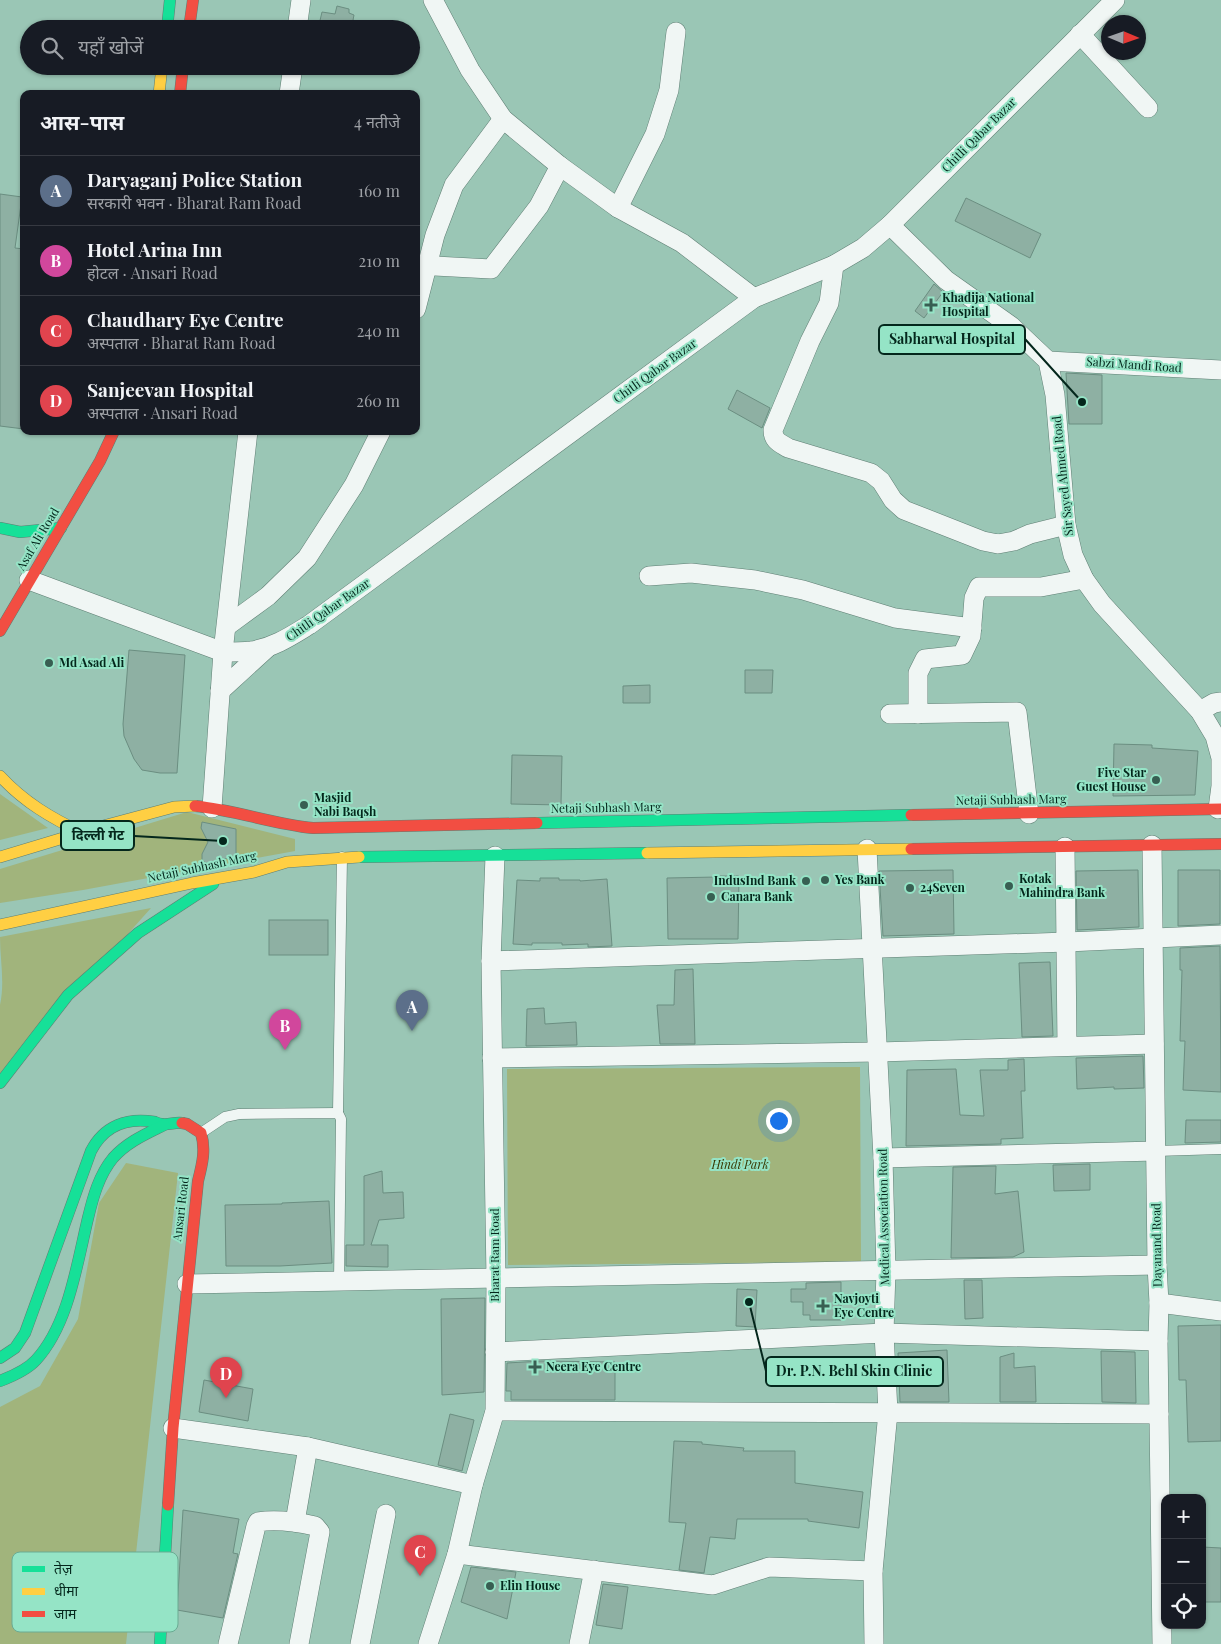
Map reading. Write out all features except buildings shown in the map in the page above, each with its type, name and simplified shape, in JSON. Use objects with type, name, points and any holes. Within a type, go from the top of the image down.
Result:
[{"type":"main road","points":[[168,20],[170,0]]},
{"type":"main road","points":[[190,20],[192,0]]},
{"type":"main road","points":[[159,90],[161,75]]},
{"type":"main road","points":[[180,90],[182,75]]},
{"type":"main road","name":"Asaf Ali Road","points":[[0,631],[100,461],[112,435]]},
{"type":"main road","name":"Asaf Ali Road","points":[[100,461],[120,448]]},
{"type":"main road","points":[[0,528],[20,532],[61,528]]},
{"type":"main road","points":[[0,776],[12,790],[45,816],[83,834]]},
{"type":"main road","name":"Netaji Subhash Marg","points":[[0,857],[83,834],[103,826],[174,807],[190,806],[212,808],[292,826],[313,828],[1219,809]]},
{"type":"main road","name":"Netaji Subhash Marg","points":[[0,925],[192,883],[254,872],[287,862],[342,857],[1221,844]]},
{"type":"main road","points":[[0,1083],[68,995],[138,933],[222,878]]},
{"type":"main road","points":[[0,1358],[10,1353],[18,1345],[25,1333],[97,1140],[108,1130],[121,1123],[137,1121],[154,1122],[164,1125]]},
{"type":"main road","points":[[0,1381],[17,1374],[36,1360],[48,1344],[61,1317],[72,1284],[98,1182],[110,1163],[119,1152],[134,1141],[164,1125],[175,1122],[187,1124],[201,1133]]},
{"type":"main road","name":"Ansari Road","points":[[166,1552],[173,1428],[198,1181],[203,1160],[204,1143],[201,1133]]},
{"type":"street","points":[[298,20],[301,0]]},
{"type":"street","points":[[433,0],[470,70],[503,119],[560,166],[618,208],[682,243],[754,298]]},
{"type":"street","name":"Chitli Qabar Bazar","points":[[29,580],[223,652],[251,651],[283,641],[310,625],[754,298],[834,265],[863,248],[890,225],[1115,0]]},
{"type":"street","points":[[618,208],[655,134],[669,90],[676,32]]},
{"type":"street","points":[[1080,34],[1148,108]]},
{"type":"street","points":[[290,90],[292,75]]},
{"type":"street","points":[[420,280],[422,266],[454,185],[503,119]]},
{"type":"street","points":[[422,266],[491,269],[539,206],[560,166]]},
{"type":"street","points":[[890,225],[946,280],[1012,326],[1048,361]]},
{"type":"street","points":[[834,265],[829,302],[810,341],[773,430],[773,436],[777,442],[788,448],[871,473],[881,481],[893,500],[904,510],[983,541],[998,544],[1014,541],[1030,534],[1066,525]]},
{"type":"street","name":"Sabzi Mandi Road","points":[[1048,361],[1221,370]]},
{"type":"street","name":"Sir Sayed Ahmed Road","points":[[1048,361],[1055,395],[1066,525],[1073,555],[1084,579],[1102,604],[1200,711],[1215,736],[1221,758],[1219,809]]},
{"type":"street","points":[[212,808],[223,652],[248,435]]},
{"type":"street","points":[[226,626],[268,596],[306,558],[354,485],[379,435]]},
{"type":"street","points":[[649,576],[691,573],[755,580],[802,590],[895,618],[972,628]]},
{"type":"street","points":[[918,714],[918,673],[925,659],[962,655],[971,636],[974,598],[978,587],[1040,587],[1084,579]]},
{"type":"street","points":[[220,691],[268,647]]},
{"type":"street","points":[[1200,711],[1214,703],[1221,702]]},
{"type":"street","points":[[890,714],[1017,712],[1029,814]]},
{"type":"street","name":"Dayanand Road","points":[[1152,845],[1162,1644]]},
{"type":"street","points":[[1065,846],[1067,1046]]},
{"type":"street","name":"Medical Association Road","points":[[867,849],[883,1158],[886,1271],[884,1333],[888,1412],[874,1571],[874,1644]]},
{"type":"street","name":"Bharat Ram Road","points":[[428,1644],[457,1554],[473,1484],[495,1412],[496,1278],[491,961],[495,856]]},
{"type":"street","points":[[491,961],[1221,935]]},
{"type":"street","points":[[492,1058],[878,1052],[1154,1044]]},
{"type":"street","points":[[883,1158],[1156,1151]]},
{"type":"street","points":[[187,1284],[1157,1265]]},
{"type":"street","points":[[1159,1303],[1221,1311]]},
{"type":"street","points":[[495,1352],[884,1333],[1158,1341]]},
{"type":"street","points":[[495,1412],[1159,1414]]},
{"type":"street","points":[[173,1428],[308,1448],[473,1484]]},
{"type":"street","points":[[295,1522],[308,1448]]},
{"type":"street","points":[[360,1644],[386,1514]]},
{"type":"street","points":[[228,1644],[256,1526],[258,1522],[265,1521],[295,1522],[315,1526],[320,1532],[299,1644]]},
{"type":"street","points":[[457,1554],[713,1586],[769,1567],[874,1571]]},
{"type":"street","points":[[579,1644],[594,1570]]},
{"type":"lane","points":[[339,1281],[342,1119],[338,1113],[342,857]]},
{"type":"lane","points":[[201,1133],[225,1116],[239,1114],[338,1113]]},
{"type":"lane","points":[[1156,1151],[1221,1150]]},
{"type":"green space","points":[[0,794],[48,828],[0,840]]},
{"type":"green space","points":[[187,812],[295,839],[295,851],[83,890],[0,903],[0,869]]},
{"type":"green space","points":[[151,908],[0,1077],[2,979],[0,937]]},
{"type":"green space","name":"Hindi Park","points":[[860,1067],[861,1262],[508,1265],[507,1069]]},
{"type":"green space","points":[[126,1163],[178,1173],[136,1552],[12,1552],[12,1632],[127,1632],[126,1644],[0,1644],[0,1407],[40,1386],[78,1319],[99,1203]]},
{"type":"traffic: fast","points":[[168,20],[170,0]]},
{"type":"traffic: fast","points":[[0,528],[20,532],[61,528]]},
{"type":"traffic: fast","points":[[537,823],[911,815]]},
{"type":"traffic: fast","points":[[359,857],[647,853]]},
{"type":"traffic: fast","points":[[0,1083],[68,995],[138,933],[213,884]]},
{"type":"traffic: fast","points":[[0,1358],[15,1348],[25,1333],[91,1151],[96,1142],[117,1125],[126,1122],[182,1123]]},
{"type":"traffic: fast","points":[[0,1381],[32,1364],[47,1345],[56,1329],[70,1292],[94,1194],[108,1165],[118,1152],[164,1125]]},
{"type":"traffic: fast","points":[[165,1552],[168,1505]]},
{"type":"traffic: fast","points":[[160,1644],[161,1632]]},
{"type":"traffic: slow","points":[[159,90],[161,75]]},
{"type":"traffic: slow","points":[[0,776],[38,809],[83,833]]},
{"type":"traffic: slow","points":[[0,857],[174,807],[195,806]]},
{"type":"traffic: slow","points":[[647,853],[911,849]]},
{"type":"traffic: slow","points":[[0,925],[192,883],[254,872],[287,862],[359,857]]},
{"type":"traffic: jam","points":[[190,20],[193,0]]},
{"type":"traffic: jam","points":[[180,90],[182,75]]},
{"type":"traffic: jam","points":[[0,631],[100,461],[112,435]]},
{"type":"traffic: jam","points":[[195,806],[313,828],[537,823]]},
{"type":"traffic: jam","points":[[911,815],[1221,809]]},
{"type":"traffic: jam","points":[[911,849],[1221,844]]},
{"type":"traffic: jam","points":[[168,1505],[173,1428],[198,1181],[203,1151],[201,1133],[182,1123]]},
{"type":"place","name":"Khadija National Hospital","points":[[931,305]]},
{"type":"place","name":"Sabharwal Hospital","points":[[1082,402]]},
{"type":"place","name":"Md Asad Ali","points":[[49,663]]},
{"type":"place","name":"Five Star Guest House","points":[[1156,780]]},
{"type":"place","name":"Masjid Nabi Baqsh","points":[[304,805]]},
{"type":"place","name":"दिल्ली गेट","points":[[223,841]]},
{"type":"place","name":"Yes Bank","points":[[825,880]]},
{"type":"place","name":"IndusInd Bank","points":[[806,881]]},
{"type":"place","name":"Kotak Mahindra Bank","points":[[1009,886]]},
{"type":"place","name":"24Seven","points":[[910,888]]},
{"type":"place","name":"Canara Bank","points":[[711,897]]},
{"type":"place","name":"Daryaganj Police Station","points":[[412,1031]]},
{"type":"place","name":"Hotel Arina Inn","points":[[285,1050]]},
{"type":"place","name":"Dr. P.N. Behl Skin Clinic","points":[[749,1302]]},
{"type":"place","name":"Navjoyti Eye Centre","points":[[823,1306]]},
{"type":"place","name":"Neera Eye Centre","points":[[535,1367]]},
{"type":"place","name":"Sanjeevan Hospital","points":[[226,1398]]},
{"type":"place","name":"Chaudhary Eye Centre","points":[[420,1576]]},
{"type":"place","name":"Elin House","points":[[490,1586]]}]
